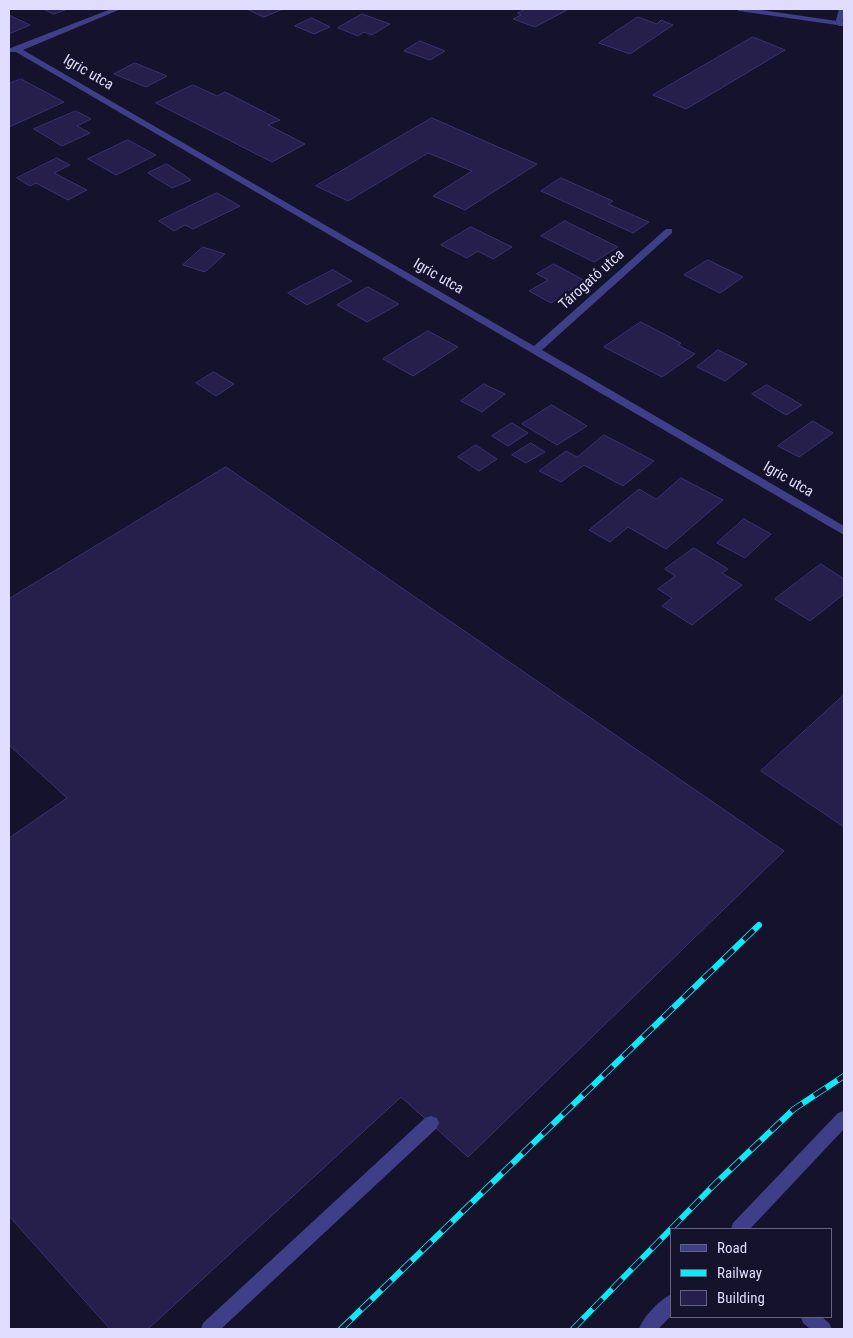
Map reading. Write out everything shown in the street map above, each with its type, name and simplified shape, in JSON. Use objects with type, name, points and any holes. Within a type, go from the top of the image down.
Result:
[{"type":"street","points":[[12,51],[117,9]]},
{"type":"street","points":[[739,9],[842,24],[843,9]]},
{"type":"street","name":"Igric utca","points":[[12,51],[844,530]]},
{"type":"street","name":"Tárogató utca","points":[[534,351],[669,231]]},
{"type":"street","points":[[740,1228],[844,1118]]},
{"type":"street","points":[[209,1329],[430,1123]]},
{"type":"street","points":[[647,1329],[670,1304]]},
{"type":"street","points":[[810,1318],[823,1329]]},
{"type":"building","points":[[43,9],[68,9],[54,14]]},
{"type":"building","points":[[247,9],[283,9],[264,17]]},
{"type":"building","points":[[526,9],[569,9],[535,27],[513,19],[521,15],[518,13]]},
{"type":"building","points":[[362,14],[390,24],[372,35],[364,32],[358,36],[338,28]]},
{"type":"building","points":[[9,15],[30,25],[9,34]]},
{"type":"building","points":[[638,17],[657,24],[661,20],[673,25],[630,54],[599,43]]},
{"type":"building","points":[[312,18],[330,27],[314,34],[295,26]]},
{"type":"building","points":[[753,37],[785,50],[686,109],[653,95]]},
{"type":"building","points":[[420,41],[445,51],[430,60],[404,51]]},
{"type":"building","points":[[135,63],[167,76],[146,87],[114,74]]},
{"type":"building","points":[[21,79],[64,102],[9,127],[9,84]]},
{"type":"building","points":[[193,85],[217,96],[225,92],[280,120],[268,125],[305,144],[272,162],[156,103]]},
{"type":"building","points":[[76,111],[91,119],[77,126],[90,133],[62,146],[34,129]]},
{"type":"building","points":[[432,118],[537,164],[465,210],[433,196],[472,171],[428,153],[348,201],[316,186]]},
{"type":"building","points":[[128,140],[156,155],[116,175],[88,159]]},
{"type":"building","points":[[57,158],[70,165],[54,173],[87,190],[68,200],[36,183],[30,186],[17,178]]},
{"type":"building","points":[[167,164],[191,180],[172,188],[148,173]]},
{"type":"building","points":[[561,178],[613,201],[608,204],[649,222],[633,233],[541,191]]},
{"type":"building","points":[[217,193],[240,206],[193,229],[185,225],[174,231],[159,221]]},
{"type":"building","points":[[565,221],[618,247],[594,262],[541,236]]},
{"type":"building","points":[[471,227],[512,247],[493,259],[478,251],[467,258],[441,245]]},
{"type":"building","points":[[203,247],[225,254],[205,272],[183,265]]},
{"type":"building","points":[[708,260],[743,277],[720,293],[684,275]]},
{"type":"building","points":[[554,264],[587,282],[551,303],[529,291],[548,280],[537,274]]},
{"type":"building","points":[[333,270],[352,281],[307,305],[288,293]]},
{"type":"building","points":[[368,287],[399,304],[367,322],[337,305]]},
{"type":"building","points":[[641,322],[681,343],[678,345],[695,354],[662,377],[604,347]]},
{"type":"building","points":[[428,331],[458,347],[413,376],[383,359]]},
{"type":"building","points":[[718,350],[747,364],[725,381],[697,367]]},
{"type":"building","points":[[214,372],[234,384],[216,396],[196,383]]},
{"type":"building","points":[[484,384],[505,394],[482,412],[461,401]]},
{"type":"building","points":[[767,385],[802,405],[786,415],[752,394]]},
{"type":"building","points":[[552,405],[587,426],[557,445],[522,424]]},
{"type":"building","points":[[813,421],[833,433],[799,457],[778,446]]},
{"type":"building","points":[[512,423],[528,433],[508,446],[492,436]]},
{"type":"building","points":[[604,435],[654,461],[623,486],[584,465],[561,482],[539,471],[566,451],[577,457]]},
{"type":"building","points":[[531,443],[545,452],[526,463],[512,455]]},
{"type":"building","points":[[476,445],[497,459],[479,471],[458,457]]},
{"type":"building","points":[[226,467],[784,851],[468,1157],[401,1097],[148,1329],[110,1329],[9,1216],[9,838],[67,798],[9,745],[9,599]]},
{"type":"building","points":[[681,478],[723,500],[666,549],[628,527],[610,542],[589,530],[639,489],[656,499]]},
{"type":"building","points":[[744,519],[771,534],[745,558],[717,543]]},
{"type":"building","points":[[694,548],[728,569],[722,573],[742,585],[692,625],[662,606],[672,598],[658,589],[675,576],[665,569]]},
{"type":"building","points":[[821,564],[844,579],[844,594],[810,621],[775,599]]},
{"type":"building","points":[[844,695],[844,827],[761,771]]},
{"type":"railway","points":[[341,1329],[759,925]]},
{"type":"railway","points":[[672,1228],[794,1109],[844,1076]]},
{"type":"railway","points":[[573,1329],[670,1230]]}]
